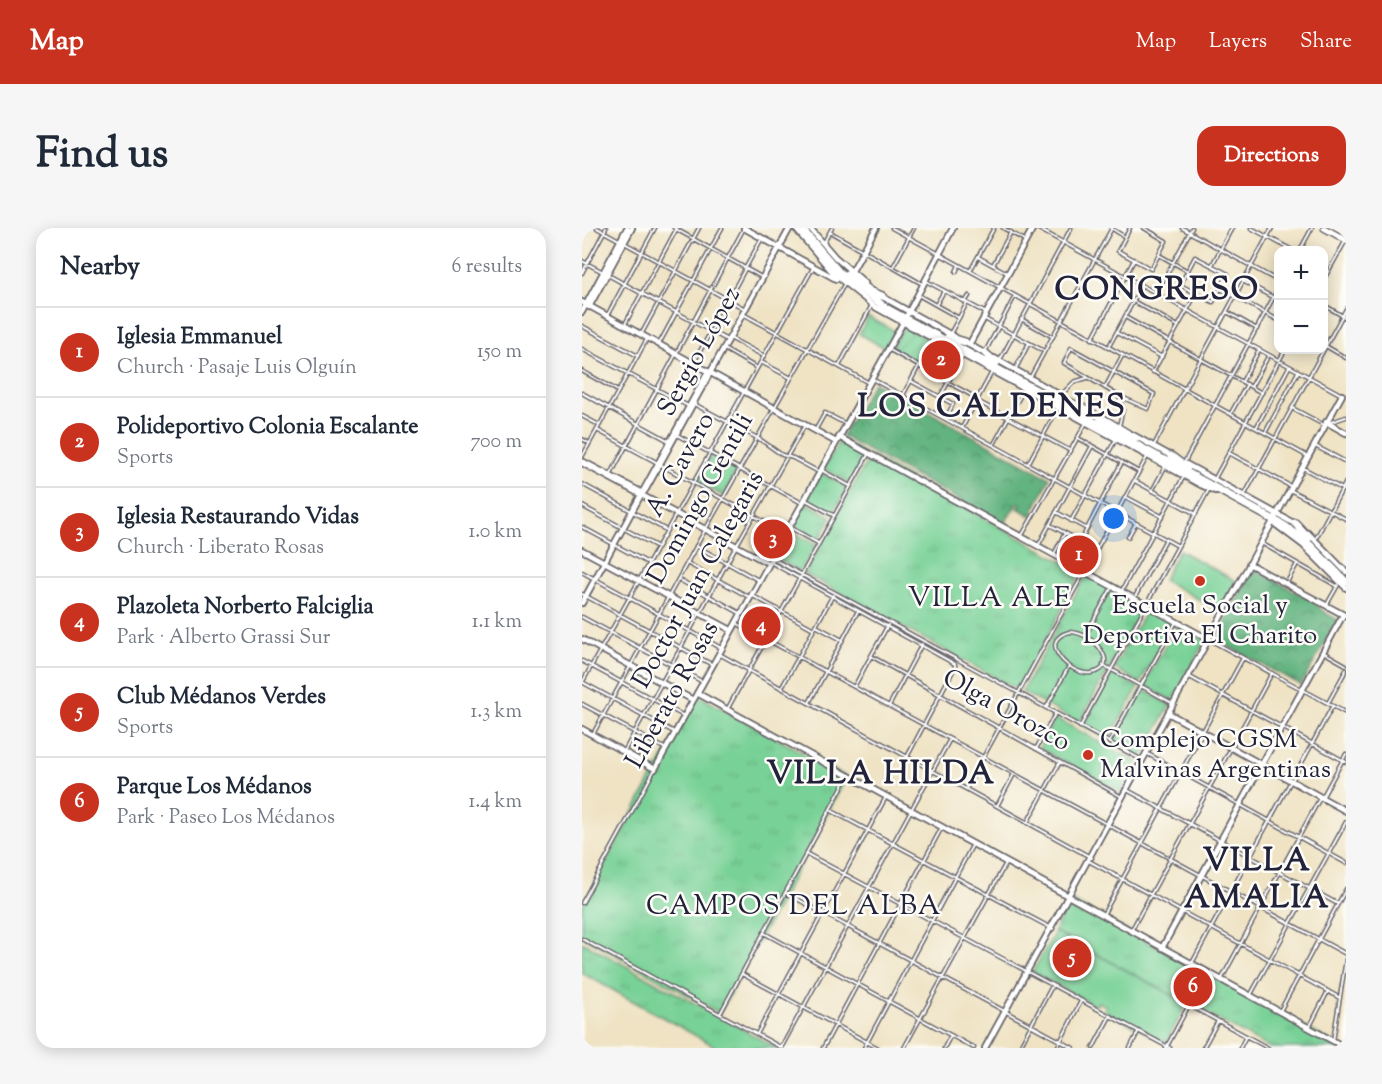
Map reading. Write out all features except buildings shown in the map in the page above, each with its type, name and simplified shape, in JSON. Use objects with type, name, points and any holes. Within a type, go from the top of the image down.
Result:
[{"type":"highway","points":[[802,228],[863,298]]},
{"type":"highway","points":[[819,248],[873,293],[882,296]]},
{"type":"highway","points":[[827,259],[863,292],[923,327],[1012,373]]},
{"type":"highway","points":[[848,272],[880,300],[906,317]]},
{"type":"highway","points":[[923,327],[967,344]]},
{"type":"highway","points":[[923,327],[963,356],[1012,373]]},
{"type":"highway","points":[[985,353],[989,359],[1027,384],[1143,446]]},
{"type":"highway","points":[[1042,392],[1087,410]]},
{"type":"highway","points":[[1042,392],[1075,416]]},
{"type":"highway","points":[[1042,392],[1131,442]]},
{"type":"highway","points":[[1100,417],[1196,482]]},
{"type":"highway","points":[[1086,423],[1150,451],[1275,519],[1305,537],[1327,558]]},
{"type":"highway","points":[[1171,456],[1212,484]]},
{"type":"highway","points":[[1159,457],[1275,519],[1308,543],[1344,579]]},
{"type":"highway","points":[[1294,523],[1319,548],[1344,579]]},
{"type":"highway","points":[[1282,524],[1304,542],[1312,554]]},
{"type":"main road","points":[[1324,228],[1346,239]]},
{"type":"main road","points":[[1330,228],[1346,239]]},
{"type":"street","points":[[582,234],[585,228]]},
{"type":"street","points":[[597,228],[728,299],[777,332],[838,366],[903,396],[1178,546]]},
{"type":"street","points":[[582,273],[606,228]]},
{"type":"street","points":[[623,242],[627,228]]},
{"type":"street","points":[[582,312],[633,228]]},
{"type":"street","points":[[607,317],[655,228]]},
{"type":"street","points":[[624,326],[676,228],[763,278]]},
{"type":"street","points":[[641,335],[699,228]]},
{"type":"street","points":[[658,345],[722,228]]},
{"type":"street","points":[[610,477],[744,228],[845,284],[872,305],[950,334],[1000,362],[1012,373],[1030,343]]},
{"type":"street","name":"Sergio López","points":[[659,464],[790,228]]},
{"type":"street","points":[[795,228],[819,248]]},
{"type":"street","points":[[810,228],[819,248],[845,284]]},
{"type":"street","points":[[808,263],[832,228]]},
{"type":"street","points":[[848,272],[876,228]]},
{"type":"street","points":[[892,228],[1309,457]]},
{"type":"street","points":[[892,267],[914,228]]},
{"type":"street","name":"Liberato Rosas","points":[[582,903],[758,580],[925,283],[953,228]]},
{"type":"street","points":[[970,271],[994,228]]},
{"type":"street","points":[[1003,228],[1026,241]]},
{"type":"street","points":[[967,344],[1035,228],[1342,395]]},
{"type":"street","points":[[1000,362],[1071,228]]},
{"type":"street","points":[[994,445],[1112,228],[1125,237]]},
{"type":"street","points":[[1130,228],[1118,251],[1151,269],[1166,241],[1151,230],[1144,228]]},
{"type":"street","points":[[1182,228],[1274,279]]},
{"type":"street","points":[[1156,294],[1192,228]]},
{"type":"street","points":[[1212,265],[1232,228]]},
{"type":"street","points":[[1251,228],[1284,246]]},
{"type":"street","points":[[966,789],[1272,228]]},
{"type":"street","points":[[1302,246],[1312,228]]},
{"type":"street","points":[[830,232],[892,267],[966,303],[999,326],[1045,351]]},
{"type":"street","points":[[993,265],[1011,232]]},
{"type":"street","points":[[693,364],[762,238]]},
{"type":"street","points":[[1328,270],[1346,239]]},
{"type":"street","points":[[1159,255],[1187,270]]},
{"type":"street","points":[[978,257],[1008,273]]},
{"type":"street","points":[[1195,257],[1212,265],[1228,275],[1213,302],[1180,285],[1195,257]]},
{"type":"street","points":[[1092,339],[1134,260]]},
{"type":"street","points":[[582,261],[711,331],[764,356]]},
{"type":"street","points":[[956,272],[959,265]]},
{"type":"street","name":"A. Cavero","points":[[582,682],[814,266]]},
{"type":"street","points":[[1184,463],[1274,298],[1243,281]]},
{"type":"street","name":"Domingo Gentili","points":[[593,735],[696,546],[845,284]]},
{"type":"street","points":[[1108,348],[1142,286]]},
{"type":"street","points":[[1221,289],[1274,318]]},
{"type":"street","points":[[936,305],[944,291]]},
{"type":"street","points":[[1153,372],[1196,294]]},
{"type":"street","points":[[918,295],[959,318]]},
{"type":"street","points":[[882,296],[933,339],[963,356],[993,372],[1061,395],[1119,427],[1166,466],[1196,482],[1212,484],[1244,496],[1275,519],[1312,554],[1344,579]]},
{"type":"street","points":[[950,334],[969,296]]},
{"type":"street","points":[[985,353],[1015,296]]},
{"type":"street","points":[[1133,301],[1178,326]]},
{"type":"street","points":[[586,305],[815,430],[869,453],[1346,713]]},
{"type":"street","points":[[838,366],[872,305]]},
{"type":"street","points":[[1328,308],[1344,317]]},
{"type":"street","points":[[1328,341],[1344,317],[1346,309]]},
{"type":"street","points":[[1227,312],[1257,329]]},
{"type":"street","points":[[1125,316],[1262,393]]},
{"type":"street","points":[[1021,320],[1053,337]]},
{"type":"street","points":[[582,326],[638,356]]},
{"type":"street","points":[[1116,332],[1162,357]]},
{"type":"street","points":[[647,339],[582,460],[737,546],[834,592],[1142,760]]},
{"type":"street","points":[[903,396],[933,339]]},
{"type":"street","points":[[1071,348],[1155,394],[1147,409],[1087,378],[1063,362],[1071,348]]},
{"type":"street","points":[[1328,348],[1346,358]]},
{"type":"street","points":[[582,349],[658,390],[727,422],[782,455],[850,486]]},
{"type":"street","points":[[888,349],[1008,418],[1071,451]]},
{"type":"street","points":[[724,350],[757,368]]},
{"type":"street","points":[[1242,382],[1259,350]]},
{"type":"street","points":[[1080,727],[1283,354]]},
{"type":"street","points":[[1244,496],[1321,354]]},
{"type":"street","points":[[1251,387],[1269,355]]},
{"type":"street","points":[[940,397],[963,356]]},
{"type":"street","points":[[1105,388],[1123,356]]},
{"type":"street","points":[[761,362],[791,378]]},
{"type":"street","points":[[1256,428],[1289,367]]},
{"type":"street","points":[[582,371],[618,390]]},
{"type":"street","points":[[962,428],[993,372]]},
{"type":"street","points":[[1265,433],[1299,372]]},
{"type":"street","points":[[1061,395],[1074,382],[1087,378]]},
{"type":"street","points":[[911,381],[953,405],[946,419]]},
{"type":"street","points":[[1027,384],[1059,408],[1086,423],[1116,439],[1171,456],[1212,484]]},
{"type":"street","points":[[1230,414],[1247,384]]},
{"type":"street","points":[[986,1048],[1346,388]]},
{"type":"street","points":[[582,393],[669,441]]},
{"type":"street","points":[[1117,394],[1123,409],[1119,427]]},
{"type":"street","name":"Sergio López","points":[[582,603],[584,595],[646,489],[669,441],[691,406]]},
{"type":"street","points":[[1028,464],[1059,408]]},
{"type":"street","points":[[1292,408],[1346,432]]},
{"type":"street","points":[[815,430],[825,413],[846,424]]},
{"type":"street","points":[[582,416],[599,426]]},
{"type":"street","points":[[1328,424],[1346,417]]},
{"type":"street","points":[[1022,537],[1086,423]]},
{"type":"street","name":"Doctor Juan Calegaris","points":[[624,752],[699,613],[806,425]]},
{"type":"street","points":[[597,430],[785,533]]},
{"type":"street","points":[[677,435],[771,486],[834,516]]},
{"type":"street","points":[[1078,438],[1139,472]]},
{"type":"street","points":[[582,439],[590,443]]},
{"type":"street","points":[[1071,520],[1116,439]]},
{"type":"street","points":[[1038,546],[1092,446]]},
{"type":"street","points":[[1315,446],[1346,462]]},
{"type":"street","points":[[728,710],[869,453]]},
{"type":"street","points":[[1229,453],[1346,519]]},
{"type":"street","points":[[1069,563],[1122,462]]},
{"type":"street","points":[[1152,491],[1166,466]]},
{"type":"street","points":[[1303,468],[1344,490]]},
{"type":"street","points":[[1121,592],[1185,476]]},
{"type":"street","points":[[1134,481],[1196,514]]},
{"type":"street","points":[[1315,540],[1344,490],[1346,482]]},
{"type":"street","points":[[582,484],[666,530]]},
{"type":"street","points":[[1125,497],[1163,517]]},
{"type":"street","points":[[582,506],[657,546]]},
{"type":"street","points":[[1056,512],[1087,529]]},
{"type":"street","points":[[1275,519],[1294,523],[1315,540],[1344,579]]},
{"type":"street","points":[[1128,537],[1136,523]]},
{"type":"street","points":[[1050,525],[1080,541]]},
{"type":"street","points":[[582,527],[648,563]]},
{"type":"street","points":[[789,527],[819,544]]},
{"type":"street","points":[[1053,555],[1065,533]]},
{"type":"street","points":[[1134,599],[1166,539]]},
{"type":"street","points":[[1261,544],[1297,564],[1344,579]]},
{"type":"street","points":[[696,546],[758,580]]},
{"type":"street","points":[[582,550],[731,630]]},
{"type":"street","points":[[769,561],[956,664],[907,757]]},
{"type":"street","points":[[687,563],[843,640]]},
{"type":"street","points":[[1286,584],[1297,564]]},
{"type":"street","points":[[1162,948],[1323,652],[1345,616],[1250,565]]},
{"type":"street","points":[[582,572],[722,648]]},
{"type":"street","points":[[678,579],[741,613]]},
{"type":"street","points":[[1326,606],[1344,579]]},
{"type":"street","points":[[1086,635],[1112,587]]},
{"type":"street","points":[[781,688],[834,592]]},
{"type":"street","points":[[584,595],[712,664]]},
{"type":"street","points":[[809,704],[860,607]]},
{"type":"street","points":[[582,617],[703,682]]},
{"type":"street","points":[[854,687],[889,622]]},
{"type":"street","points":[[1109,743],[1176,622]]},
{"type":"street","points":[[735,623],[1346,954]]},
{"type":"street","points":[[1069,633],[1086,635],[1096,642],[1104,657],[1103,665],[1098,671],[1089,673],[1069,666],[1057,653],[1055,646],[1057,639],[1069,633]]},
{"type":"street","points":[[1050,635],[1057,639]]},
{"type":"street","points":[[582,639],[693,700]]},
{"type":"street","points":[[889,706],[924,641]]},
{"type":"street","points":[[1323,652],[1346,665]]},
{"type":"street","points":[[718,654],[1027,822],[1122,879],[1340,998]]},
{"type":"street","name":"Olga Orozco","points":[[871,656],[1123,797]]},
{"type":"street","points":[[1102,915],[1243,658]]},
{"type":"street","points":[[582,661],[684,716]]},
{"type":"street","points":[[1103,665],[1173,703]]},
{"type":"street","points":[[1046,708],[1069,666]]},
{"type":"street","points":[[1328,704],[1346,670]]},
{"type":"street","points":[[1131,931],[1272,674]]},
{"type":"street","points":[[1189,676],[1344,761]]},
{"type":"street","points":[[1169,714],[1189,676]]},
{"type":"street","points":[[582,682],[675,733]]},
{"type":"street","points":[[697,693],[1344,1047],[1346,1038]]},
{"type":"street","points":[[582,704],[666,749]]},
{"type":"street","points":[[807,854],[1168,1048],[1189,1005],[1191,964],[1333,706]]},
{"type":"street","points":[[1036,749],[1055,713]]},
{"type":"street","points":[[1169,714],[1346,811]]},
{"type":"street","points":[[582,729],[655,769]]},
{"type":"street","points":[[582,939],[782,1048],[950,739]]},
{"type":"street","points":[[1127,790],[1147,754]]},
{"type":"street","points":[[1147,754],[1346,862]]},
{"type":"street","points":[[1221,980],[1346,754]]},
{"type":"street","points":[[1027,822],[1060,762]]},
{"type":"street","points":[[997,806],[1014,774]]},
{"type":"street","points":[[720,1014],[848,776]]},
{"type":"street","points":[[1127,790],[1338,904]]},
{"type":"street","points":[[757,1034],[886,797]]},
{"type":"street","points":[[830,810],[1052,928]]},
{"type":"street","points":[[1250,996],[1346,822]]},
{"type":"street","points":[[823,1048],[942,827]]},
{"type":"street","points":[[864,1048],[973,844]]},
{"type":"street","points":[[904,1048],[1006,862]]},
{"type":"street","points":[[1280,1012],[1346,889]]},
{"type":"street","points":[[786,893],[1073,1048]]},
{"type":"street","points":[[764,933],[974,1048]]},
{"type":"street","points":[[1333,1041],[1346,959]]},
{"type":"street","points":[[742,974],[878,1048]]},
{"type":"street","points":[[1019,1048],[1052,986]]},
{"type":"street","points":[[1309,1028],[1328,991]]},
{"type":"street","points":[[1056,1048],[1081,1001]]},
{"type":"street","points":[[1189,1005],[1268,1048]]},
{"type":"street","points":[[1093,1048],[1110,1016]]},
{"type":"street","points":[[1203,1048],[1218,1021]]},
{"type":"street","points":[[1130,1048],[1138,1031]]},
{"type":"street","points":[[944,1048],[951,1035]]},
{"type":"street","points":[[1240,1048],[1246,1036]]},
{"type":"green space","points":[[868,317],[895,331],[885,348],[859,334]]},
{"type":"green space","points":[[906,327],[928,339],[929,342],[916,362],[892,347],[903,328]]},
{"type":"green space","points":[[874,382],[1050,478],[1031,516],[1018,508],[1021,504],[1018,502],[1004,524],[843,437],[842,435]]},
{"type":"green space","points":[[840,440],[866,454],[850,484],[824,469]]},
{"type":"green space","points":[[711,454],[738,470],[723,496],[695,481]]},
{"type":"green space","points":[[870,456],[1082,572],[1018,690],[805,574]]},
{"type":"green space","points":[[821,473],[848,487],[833,513],[807,498]]},
{"type":"green space","points":[[805,502],[832,517],[818,541],[791,526]]},
{"type":"green space","points":[[789,530],[816,545],[801,572],[773,557]]},
{"type":"green space","name":"Escuela Social y Deportiva El Charito","points":[[1179,550],[1236,581],[1220,611],[1163,580]]},
{"type":"green space","points":[[1254,569],[1311,600],[1324,612],[1338,620],[1301,685],[1215,640]]},
{"type":"green space","points":[[1086,575],[1143,606],[1079,723],[1022,692]]},
{"type":"green space","points":[[1147,609],[1173,623],[1140,683],[1114,668]]},
{"type":"green space","points":[[1177,625],[1205,640],[1173,701],[1144,685]]},
{"type":"green space","points":[[1112,673],[1138,687],[1109,740],[1083,726]]},
{"type":"green space","points":[[1142,689],[1170,705],[1142,758],[1113,742]]},
{"type":"green space","points":[[697,695],[847,777],[720,1013],[582,936],[582,907]]},
{"type":"green space","name":"Complejo CGSM Malvinas Argentinas","points":[[1055,718],[1137,762],[1121,792],[1039,748]]},
{"type":"green space","points":[[1071,900],[1343,1048],[1270,1048],[1054,931]]},
{"type":"green space","points":[[1055,932],[1187,1003],[1167,1041],[1164,1042],[1104,1010],[1106,1006],[1098,1002],[1096,1006],[1034,973],[1033,971]]},
{"type":"green space","points":[[582,942],[777,1048],[718,1048],[582,973]]},
{"type":"place","name":"Polideportivo Colonia Escalante","points":[[941,360]]},
{"type":"place","name":"Iglesia Restaurando Vidas","points":[[773,539]]},
{"type":"place","name":"Iglesia Emmanuel","points":[[1079,555]]},
{"type":"place","name":"Escuela Social y Deportiva El Charito","points":[[1200,581]]},
{"type":"place","name":"Plazoleta Norberto Falciglia","points":[[761,626]]},
{"type":"place","name":"Complejo CGSM Malvinas Argentinas","points":[[1088,755]]},
{"type":"place","name":"Club Médanos Verdes","points":[[1072,958]]},
{"type":"place","name":"Parque Los Médanos","points":[[1193,987]]},
{"type":"district","name":"CONGRESO","points":[[1157,291]]},
{"type":"district","name":"LOS CALDENES","points":[[992,408]]},
{"type":"district","name":"VILLA ALE","points":[[990,599]]},
{"type":"district","name":"VILLA HILDA","points":[[881,775]]},
{"type":"district","name":"VILLA AMALIA","points":[[1257,880]]},
{"type":"district","name":"CAMPOS DEL ALBA","points":[[794,907]]}]
